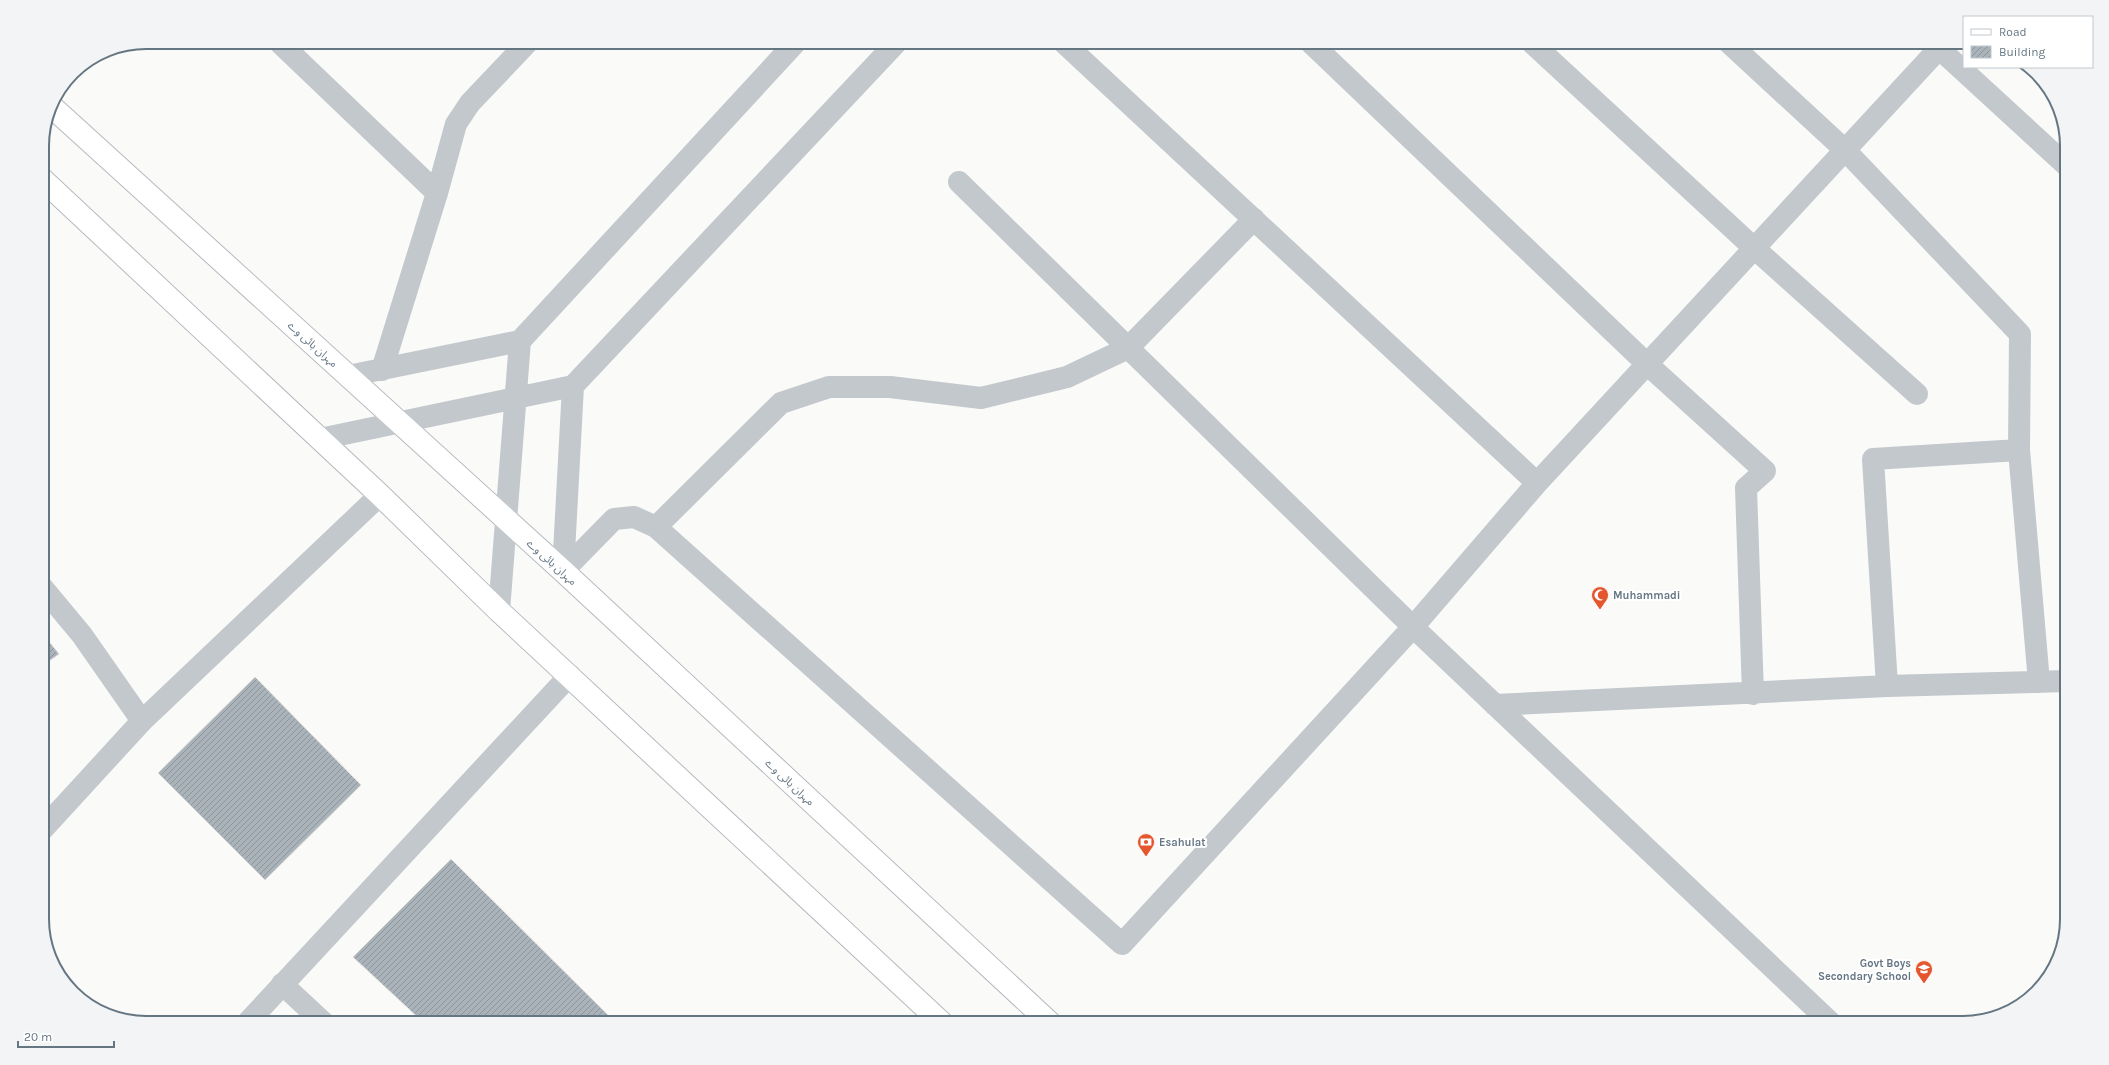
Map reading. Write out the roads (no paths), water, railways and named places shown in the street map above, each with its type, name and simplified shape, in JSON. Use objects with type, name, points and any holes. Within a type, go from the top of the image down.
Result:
[{"type":"main road","name":"مہران ہائی وے","points":[[56,110],[563,572],[1042,1016]]},
{"type":"main road","points":[[49,187],[380,495],[499,611],[570,675],[934,1016]]},
{"type":"street","points":[[286,49],[437,193]]},
{"type":"street","points":[[382,370],[437,193],[456,124],[470,103],[521,49]]},
{"type":"street","points":[[348,376],[520,341],[790,49]]},
{"type":"street","points":[[320,439],[517,399],[573,386],[890,49]]},
{"type":"street","points":[[1071,49],[1537,483]]},
{"type":"street","points":[[1317,49],[1647,364],[1765,472],[1746,488],[1753,694]]},
{"type":"street","points":[[1539,49],[1754,248],[1917,394]]},
{"type":"street","points":[[1736,49],[1846,150],[2020,334],[2019,450],[2039,682]]},
{"type":"street","points":[[563,572],[614,519],[634,517],[656,527],[1122,944],[1413,627],[1537,483],[1846,150],[1934,49]]},
{"type":"street","points":[[1943,49],[1963,68]]},
{"type":"street","points":[[1963,68],[2060,159]]},
{"type":"street","points":[[959,182],[1413,627],[1824,1016]]},
{"type":"street","points":[[656,527],[781,403],[829,388],[890,387],[980,398],[1067,377],[1128,348],[1254,219]]},
{"type":"street","points":[[499,611],[517,399],[520,341]]},
{"type":"street","points":[[563,572],[573,386]]},
{"type":"street","points":[[1886,686],[1874,459],[2019,450]]},
{"type":"street","points":[[49,822],[142,721],[380,495]]},
{"type":"street","points":[[49,595],[82,635],[142,721]]},
{"type":"street","points":[[253,1016],[570,675]]},
{"type":"street","points":[[1495,705],[1753,694],[1886,686],[2060,681]]},
{"type":"street","points":[[282,984],[316,1016]]},
{"type":"place","name":"Muhammadi","points":[[1600,610]]},
{"type":"place","name":"Esahulat","points":[[1146,857]]},
{"type":"place","name":"Govt Boys Secondary School","points":[[1924,984]]}]
